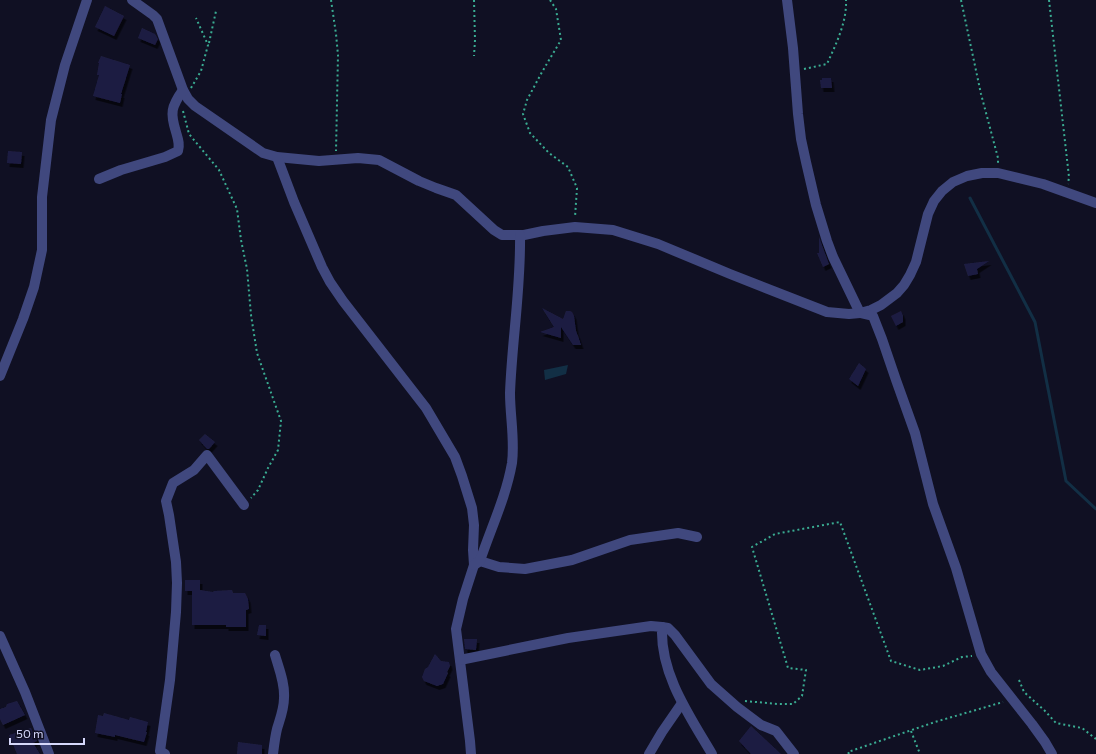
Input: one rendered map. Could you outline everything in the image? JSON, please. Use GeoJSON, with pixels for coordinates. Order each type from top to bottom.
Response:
{"type":"FeatureCollection","features":[{"type":"Feature","properties":{"kind":"street"},"geometry":{"type":"LineString","coordinates":[[0,376],[23,319],[35,281],[42,250],[42,197],[51,120],[65,65],[87,0]]}},
{"type":"Feature","properties":{"kind":"street"},"geometry":{"type":"LineString","coordinates":[[132,0],[157,19],[181,93],[195,106],[263,153],[277,157],[319,162],[358,158],[379,160],[419,181],[456,195],[494,230],[502,235],[520,235],[575,227],[613,230],[658,244],[827,312],[849,314],[860,313],[881,306],[897,293],[904,285],[916,262],[928,214],[934,201],[942,191],[953,182],[967,176],[982,173],[998,173],[1043,184],[1096,204]]}},
{"type":"Feature","properties":{"kind":"street"},"geometry":{"type":"LineString","coordinates":[[787,0],[801,139],[816,205],[833,257],[860,313]]}},
{"type":"Feature","properties":{"kind":"street"},"geometry":{"type":"LineString","coordinates":[[99,179],[178,151],[180,145],[172,120],[172,108],[181,93]]}},
{"type":"Feature","properties":{"kind":"street"},"geometry":{"type":"LineString","coordinates":[[277,157],[330,282],[426,408],[455,457],[472,508],[474,525],[473,550],[477,563]]}},
{"type":"Feature","properties":{"kind":"street"},"geometry":{"type":"LineString","coordinates":[[471,754],[456,629],[463,599],[500,507],[512,463],[513,450],[510,392],[517,301],[520,235]]}},
{"type":"Feature","properties":{"kind":"street"},"geometry":{"type":"LineString","coordinates":[[860,313],[873,316],[882,339],[915,433],[933,504],[956,568],[981,654],[991,672],[1045,742],[1052,754]]}},
{"type":"Feature","properties":{"kind":"street"},"geometry":{"type":"LineString","coordinates":[[162,753],[170,680],[177,583],[176,562],[166,501],[173,483],[194,470],[207,455],[244,505]]}},
{"type":"Feature","properties":{"kind":"street"},"geometry":{"type":"LineString","coordinates":[[477,563],[499,567],[525,569],[572,560],[630,540],[678,533],[698,536]]}},
{"type":"Feature","properties":{"kind":"street"},"geometry":{"type":"LineString","coordinates":[[460,660],[568,638],[651,626],[668,628],[675,635],[711,684],[737,707],[761,725],[776,731],[794,754]]}},
{"type":"Feature","properties":{"kind":"street"},"geometry":{"type":"LineString","coordinates":[[662,627],[661,636],[666,664],[682,703],[712,754]]}},
{"type":"Feature","properties":{"kind":"street"},"geometry":{"type":"LineString","coordinates":[[0,636],[25,692],[49,754]]}},
{"type":"Feature","properties":{"kind":"street"},"geometry":{"type":"LineString","coordinates":[[273,754],[274,741],[281,718],[284,698],[282,678],[275,655]]}},
{"type":"Feature","properties":{"kind":"street"},"geometry":{"type":"LineString","coordinates":[[649,754],[682,703]]}},
{"type":"Feature","properties":{"kind":"path"},"geometry":{"type":"LineString","coordinates":[[331,0],[338,55],[336,160]]}},
{"type":"Feature","properties":{"kind":"path"},"geometry":{"type":"LineString","coordinates":[[474,0],[474,56]]}},
{"type":"Feature","properties":{"kind":"path"},"geometry":{"type":"LineString","coordinates":[[550,0],[556,9],[561,40],[538,78],[523,114],[530,133],[549,153],[568,167],[577,188],[575,227]]}},
{"type":"Feature","properties":{"kind":"path"},"geometry":{"type":"LineString","coordinates":[[795,71],[827,64],[843,24],[846,0]]}},
{"type":"Feature","properties":{"kind":"path"},"geometry":{"type":"LineString","coordinates":[[961,0],[981,94],[998,158],[998,173]]}},
{"type":"Feature","properties":{"kind":"path"},"geometry":{"type":"LineString","coordinates":[[1050,0],[1069,176],[1068,193]]}},
{"type":"Feature","properties":{"kind":"path"},"geometry":{"type":"LineString","coordinates":[[216,11],[202,71],[191,89],[181,93],[190,134],[220,170],[237,209],[247,270],[251,315],[257,353],[280,422],[278,450],[258,490],[244,505]]}},
{"type":"Feature","properties":{"kind":"path"},"geometry":{"type":"LineString","coordinates":[[196,18],[208,45]]}},
{"type":"Feature","properties":{"kind":"path"},"geometry":{"type":"LineString","coordinates":[[730,700],[793,704],[802,696],[806,670],[788,668],[752,547],[775,534],[840,522],[891,660],[920,670],[943,666],[962,657],[981,654]]}},
{"type":"Feature","properties":{"kind":"path"},"geometry":{"type":"LineString","coordinates":[[1019,680],[1024,692],[1046,711],[1056,723],[1082,728],[1096,739]]}},
{"type":"Feature","properties":{"kind":"path"},"geometry":{"type":"LineString","coordinates":[[848,754],[848,752],[935,722],[1012,700]]}},
{"type":"Feature","properties":{"kind":"path"},"geometry":{"type":"LineString","coordinates":[[911,731],[920,754]]}},
{"type":"Feature","properties":{"kind":"water"},"geometry":{"type":"Polygon","coordinates":[[[568,365],[566,374],[545,380],[544,370],[568,365]]]}},
{"type":"Feature","properties":{"kind":"building"},"geometry":{"type":"Polygon","coordinates":[[[105,6],[124,16],[114,36],[95,27],[105,6]]]}},
{"type":"Feature","properties":{"kind":"building"},"geometry":{"type":"Polygon","coordinates":[[[142,28],[155,34],[158,39],[155,45],[138,38],[142,28]]]}},
{"type":"Feature","properties":{"kind":"building"},"geometry":{"type":"Polygon","coordinates":[[[101,56],[130,65],[121,94],[120,103],[93,96],[99,75],[97,75],[98,63],[101,56]]]}},
{"type":"Feature","properties":{"kind":"building"},"geometry":{"type":"Polygon","coordinates":[[[822,78],[831,78],[832,88],[821,88],[820,80],[822,80],[822,78]]]}},
{"type":"Feature","properties":{"kind":"building"},"geometry":{"type":"Polygon","coordinates":[[[8,151],[22,152],[21,164],[7,163],[8,151]]]}},
{"type":"Feature","properties":{"kind":"building"},"geometry":{"type":"Polygon","coordinates":[[[819,237],[829,264],[823,267],[817,253],[819,253],[819,237]]]}},
{"type":"Feature","properties":{"kind":"building"},"geometry":{"type":"Polygon","coordinates":[[[989,261],[977,269],[978,274],[968,276],[964,264],[989,261]]]}},
{"type":"Feature","properties":{"kind":"building"},"geometry":{"type":"Polygon","coordinates":[[[542,308],[563,319],[566,311],[572,312],[581,345],[573,345],[561,327],[561,338],[540,332],[554,327],[542,308]]]}},
{"type":"Feature","properties":{"kind":"building"},"geometry":{"type":"Polygon","coordinates":[[[901,311],[903,322],[896,326],[891,316],[901,311]]]}},
{"type":"Feature","properties":{"kind":"building"},"geometry":{"type":"Polygon","coordinates":[[[859,363],[866,369],[858,386],[849,379],[859,363]]]}},
{"type":"Feature","properties":{"kind":"building"},"geometry":{"type":"Polygon","coordinates":[[[205,434],[215,442],[209,449],[207,449],[199,440],[205,434]]]}},
{"type":"Feature","properties":{"kind":"building"},"geometry":{"type":"Polygon","coordinates":[[[185,580],[200,580],[200,590],[213,592],[232,590],[233,593],[245,593],[248,599],[249,609],[246,610],[246,627],[226,627],[226,625],[192,625],[192,591],[185,591],[185,580]]]}},
{"type":"Feature","properties":{"kind":"building"},"geometry":{"type":"Polygon","coordinates":[[[259,625],[266,625],[266,636],[257,635],[259,625]]]}},
{"type":"Feature","properties":{"kind":"building"},"geometry":{"type":"Polygon","coordinates":[[[464,639],[477,639],[476,650],[465,649],[464,639]]]}},
{"type":"Feature","properties":{"kind":"building"},"geometry":{"type":"Polygon","coordinates":[[[435,654],[441,661],[449,662],[450,666],[443,684],[437,686],[424,681],[422,677],[425,669],[428,667],[435,654]]]}},
{"type":"Feature","properties":{"kind":"building"},"geometry":{"type":"Polygon","coordinates":[[[17,701],[25,715],[3,725],[0,719],[0,709],[6,707],[7,704],[17,701]]]}},
{"type":"Feature","properties":{"kind":"building"},"geometry":{"type":"Polygon","coordinates":[[[104,713],[129,720],[130,717],[148,722],[144,742],[115,735],[115,737],[95,733],[98,715],[103,716],[104,713]]]}},
{"type":"Feature","properties":{"kind":"building"},"geometry":{"type":"Polygon","coordinates":[[[751,726],[781,754],[751,754],[739,741],[751,726]]]}},
{"type":"Feature","properties":{"kind":"building"},"geometry":{"type":"Polygon","coordinates":[[[31,728],[37,741],[33,743],[40,754],[17,754],[9,735],[31,728]]]}},
{"type":"Feature","properties":{"kind":"building"},"geometry":{"type":"Polygon","coordinates":[[[238,742],[262,745],[262,754],[237,754],[238,742]]]}},
{"type":"Feature","properties":{"kind":"waterway"},"geometry":{"type":"LineString","coordinates":[[970,198],[1035,322],[1066,481],[1096,509]]}}]}
